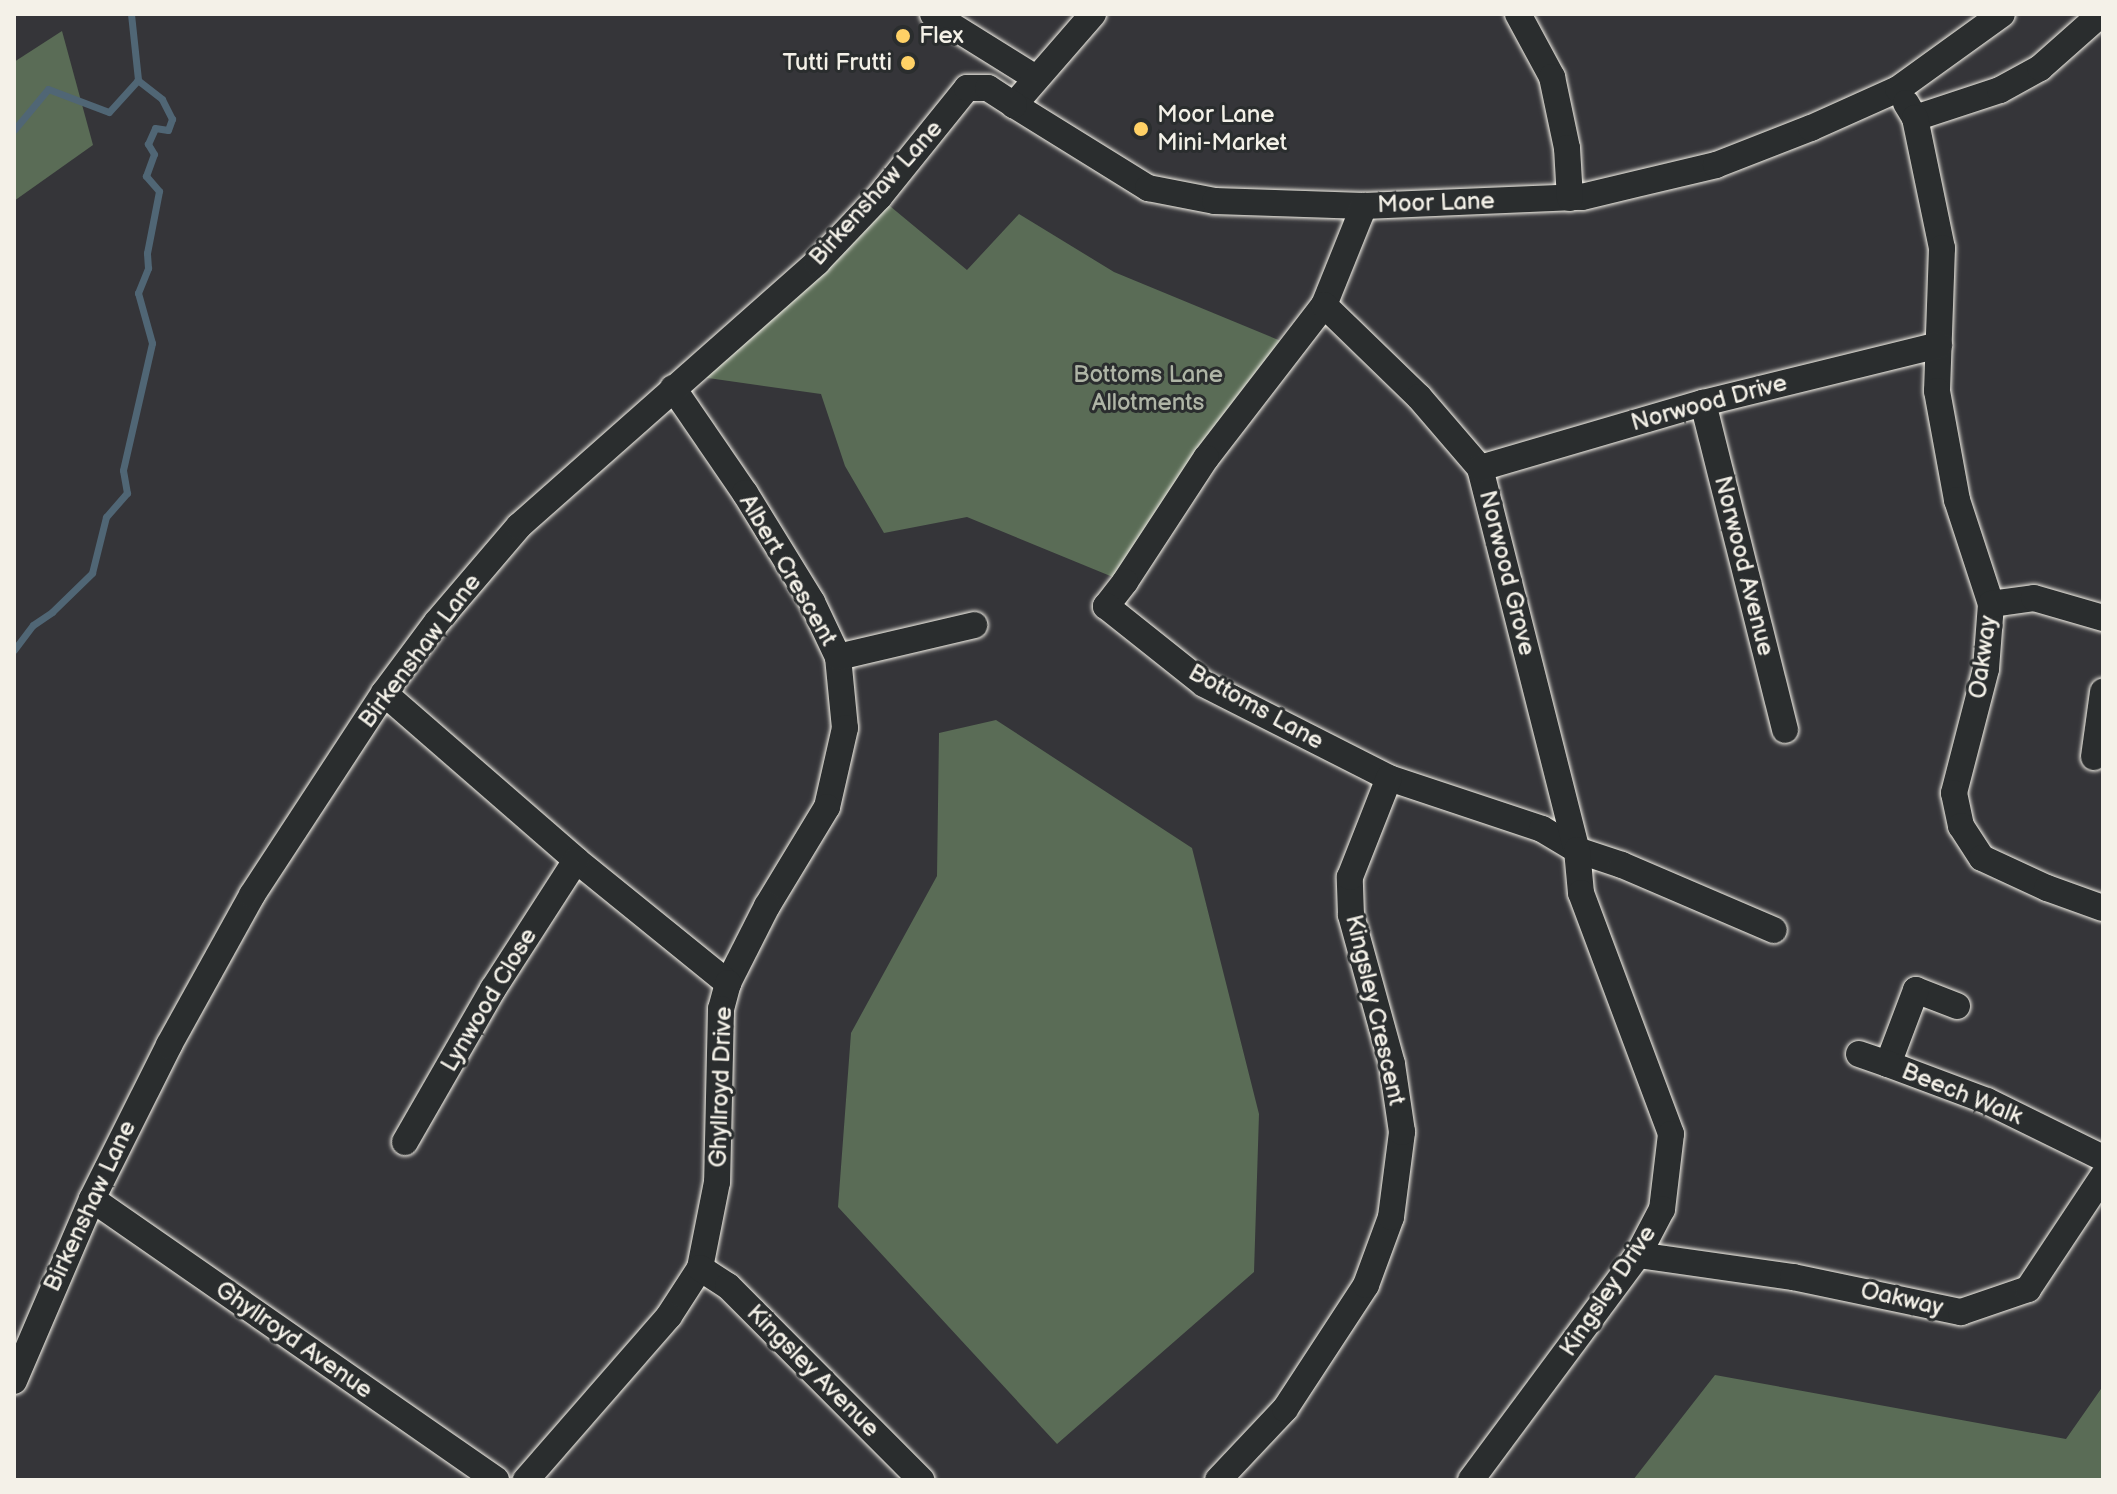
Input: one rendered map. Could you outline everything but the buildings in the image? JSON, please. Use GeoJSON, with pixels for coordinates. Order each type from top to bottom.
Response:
{"type":"FeatureCollection","features":[{"type":"Feature","properties":{"kind":"street"},"geometry":{"type":"LineString","coordinates":[[933,14],[1036,78]]}},
{"type":"Feature","properties":{"kind":"street"},"geometry":{"type":"LineString","coordinates":[[1014,105],[1093,14]]}},
{"type":"Feature","properties":{"kind":"street"},"geometry":{"type":"LineString","coordinates":[[1518,14],[1552,77],[1567,148],[1570,198]]}},
{"type":"Feature","properties":{"kind":"street","name":"Moor Lane"},"geometry":{"type":"LineString","coordinates":[[1014,105],[1148,188],[1215,201],[1364,206],[1570,198],[1661,180],[1716,165],[1811,128],[1898,89],[2002,14]]}},
{"type":"Feature","properties":{"kind":"street"},"geometry":{"type":"LineString","coordinates":[[1915,118],[2000,90],[2040,68],[2101,14]]}},
{"type":"Feature","properties":{"kind":"street","name":"Birkenshaw Lane"},"geometry":{"type":"LineString","coordinates":[[14,1381],[92,1199],[169,1045],[252,895],[384,693],[437,622],[519,526],[817,262],[879,197],[967,88],[988,88],[1014,105]]}},
{"type":"Feature","properties":{"kind":"street"},"geometry":{"type":"LineString","coordinates":[[1898,89],[1915,118],[1942,248],[1937,391],[1957,500],[1991,604],[2034,598],[2103,618]]}},
{"type":"Feature","properties":{"kind":"street","name":"Bottoms Lane"},"geometry":{"type":"LineString","coordinates":[[1364,206],[1324,305],[1206,458],[1106,606],[1204,684],[1389,778],[1542,829],[1577,850],[1622,865],[1774,930]]}},
{"type":"Feature","properties":{"kind":"street","name":"Norwood Grove"},"geometry":{"type":"LineString","coordinates":[[1324,305],[1419,397],[1480,468],[1577,850]]}},
{"type":"Feature","properties":{"kind":"street","name":"Norwood Drive"},"geometry":{"type":"LineString","coordinates":[[1480,468],[1703,403],[1939,345]]}},
{"type":"Feature","properties":{"kind":"street","name":"Albert Crescent"},"geometry":{"type":"LineString","coordinates":[[673,388],[745,493],[812,602],[838,657],[845,728],[827,807],[767,906],[728,983]]}},
{"type":"Feature","properties":{"kind":"street","name":"Norwood Avenue"},"geometry":{"type":"LineString","coordinates":[[1703,403],[1785,730]]}},
{"type":"Feature","properties":{"kind":"street","name":"Oakway"},"geometry":{"type":"LineString","coordinates":[[1991,604],[1986,669],[1954,793],[1961,826],[1982,858],[2047,888],[2103,908]]}},
{"type":"Feature","properties":{"kind":"street"},"geometry":{"type":"LineString","coordinates":[[838,657],[974,625]]}},
{"type":"Feature","properties":{"kind":"street"},"geometry":{"type":"LineString","coordinates":[[2094,757],[2103,692]]}},
{"type":"Feature","properties":{"kind":"street","name":"Ghyllroyd Drive"},"geometry":{"type":"LineString","coordinates":[[384,693],[576,860],[728,983],[721,1009],[717,1182],[700,1268],[669,1316],[526,1480]]}},
{"type":"Feature","properties":{"kind":"street","name":"Kingsley Crescent"},"geometry":{"type":"LineString","coordinates":[[1218,1480],[1293,1396],[1366,1285],[1391,1217],[1402,1132],[1392,1064],[1351,915],[1350,889],[1350,877],[1389,778]]}},
{"type":"Feature","properties":{"kind":"street","name":"Kingsley Drive"},"geometry":{"type":"LineString","coordinates":[[1471,1480],[1638,1255],[1662,1209],[1671,1134],[1581,893],[1577,850]]}},
{"type":"Feature","properties":{"kind":"street","name":"Lynwood Close"},"geometry":{"type":"LineString","coordinates":[[405,1142],[493,989],[576,860]]}},
{"type":"Feature","properties":{"kind":"street","name":"Beech Walk"},"geometry":{"type":"LineString","coordinates":[[1957,1006],[1916,990],[1888,1064],[1987,1101],[2103,1158]]}},
{"type":"Feature","properties":{"kind":"street"},"geometry":{"type":"LineString","coordinates":[[1859,1054],[1888,1064]]}},
{"type":"Feature","properties":{"kind":"street","name":"Oakway"},"geometry":{"type":"LineString","coordinates":[[1638,1255],[1793,1277],[1961,1312],[2028,1289],[2103,1176]]}},
{"type":"Feature","properties":{"kind":"street","name":"Ghyllroyd Avenue"},"geometry":{"type":"LineString","coordinates":[[92,1199],[496,1480]]}},
{"type":"Feature","properties":{"kind":"street","name":"Kingsley Avenue"},"geometry":{"type":"LineString","coordinates":[[700,1268],[728,1286],[921,1480]]}},
{"type":"Feature","properties":{"kind":"green space"},"geometry":{"type":"Polygon","coordinates":[[[62,31],[93,145],[14,201],[14,62],[62,31]]]}},
{"type":"Feature","properties":{"kind":"green space","name":"Bottoms Lane Allotments"},"geometry":{"type":"Polygon","coordinates":[[[879,197],[967,270],[1019,214],[1114,272],[1293,346],[1125,582],[967,517],[884,533],[845,466],[821,394],[687,375],[879,197]]]}},
{"type":"Feature","properties":{"kind":"green space"},"geometry":{"type":"Polygon","coordinates":[[[996,720],[1192,848],[1259,1114],[1254,1272],[1057,1444],[838,1207],[851,1033],[937,876],[939,733],[996,720]]]}},
{"type":"Feature","properties":{"kind":"green space"},"geometry":{"type":"Polygon","coordinates":[[[1715,1375],[2066,1439],[2103,1386],[2103,1480],[1633,1480],[1715,1375]]]}},
{"type":"Feature","properties":{"kind":"waterway"},"geometry":{"type":"LineString","coordinates":[[131,14],[138,80]]}},
{"type":"Feature","properties":{"kind":"waterway"},"geometry":{"type":"LineString","coordinates":[[14,130],[48,89],[109,112],[138,80]]}},
{"type":"Feature","properties":{"kind":"waterway"},"geometry":{"type":"LineString","coordinates":[[14,650],[33,625],[52,612],[92,573],[106,517],[127,493],[123,470],[152,343],[138,293],[148,268],[147,253],[159,191],[146,176],[154,154],[148,144],[155,128],[168,130],[172,119],[162,99],[138,80]]}},
{"type":"Feature","properties":{"kind":"place","name":"Flex"},"geometry":{"type":"Point","coordinates":[903,36]}},
{"type":"Feature","properties":{"kind":"place","name":"Tutti Frutti"},"geometry":{"type":"Point","coordinates":[908,63]}},
{"type":"Feature","properties":{"kind":"place","name":"Moor Lane Mini-Market"},"geometry":{"type":"Point","coordinates":[1141,129]}}]}
